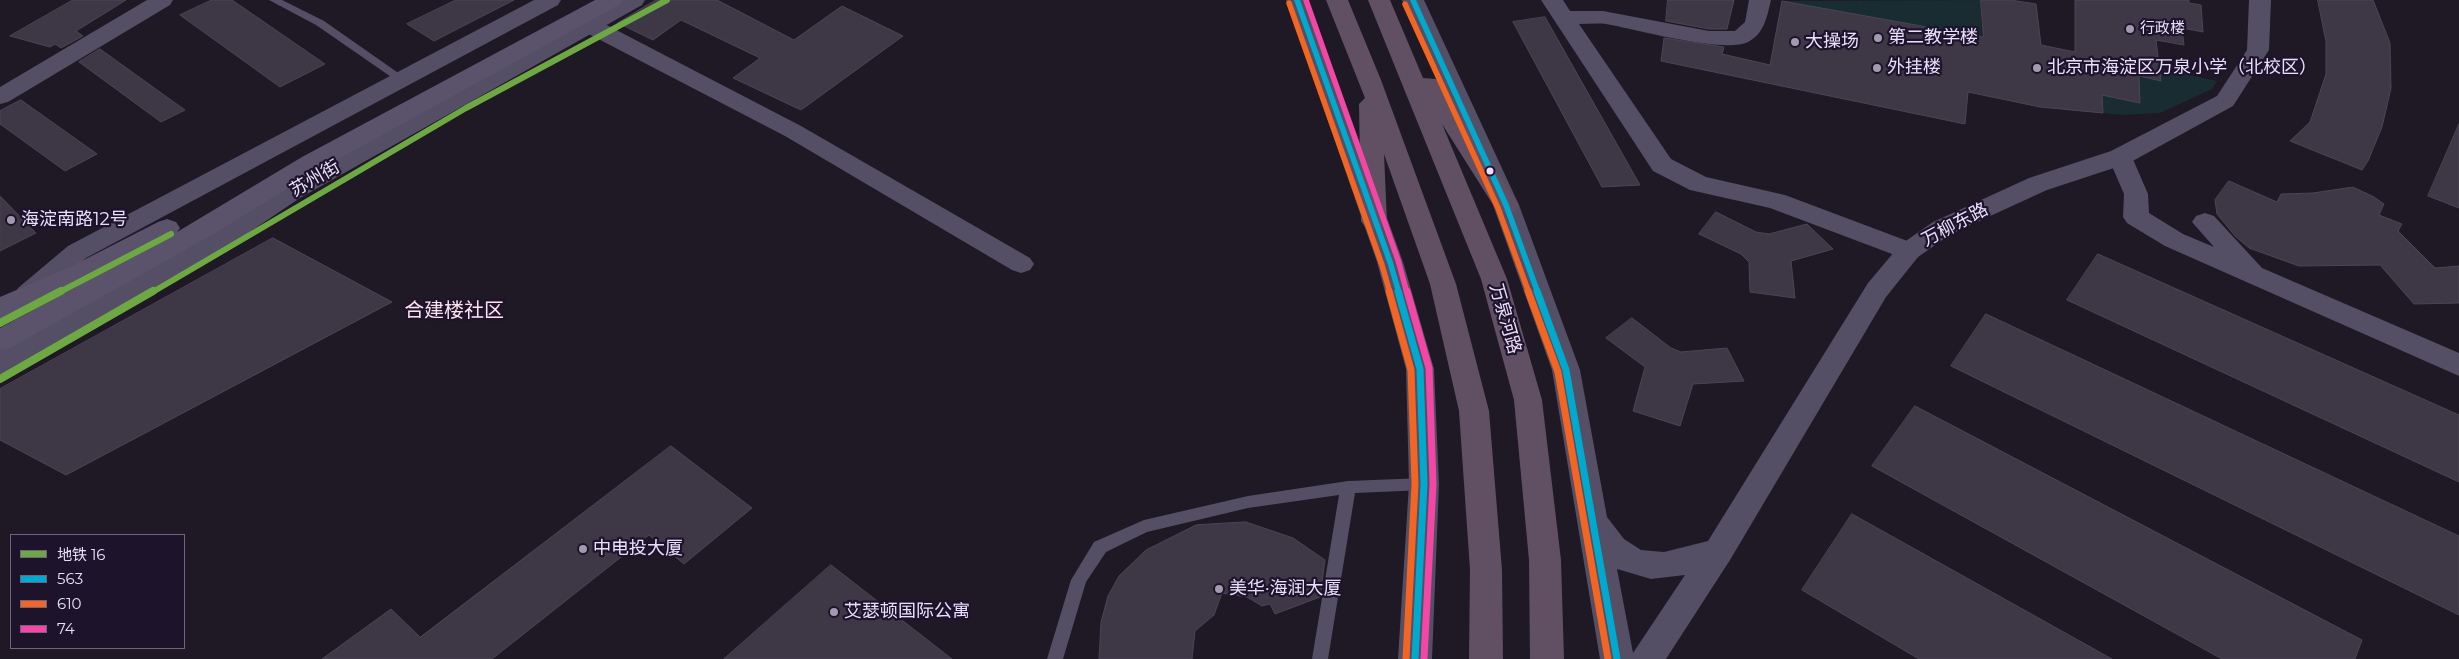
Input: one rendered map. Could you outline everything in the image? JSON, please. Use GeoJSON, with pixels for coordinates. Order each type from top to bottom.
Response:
{"type":"FeatureCollection","features":[{"type":"Feature","properties":{"kind":"highway"},"geometry":{"type":"LineString","coordinates":[[1337,0],[1370,80],[1443,284],[1474,411],[1486,570],[1486,659]]}},
{"type":"Feature","properties":{"kind":"highway","name":"万泉河路"},"geometry":{"type":"LineString","coordinates":[[1379,0],[1494,279],[1528,400],[1545,560],[1547,659]]}},
{"type":"Feature","properties":{"kind":"highway"},"geometry":{"type":"LineString","coordinates":[[1392,29],[1506,205]]}},
{"type":"Feature","properties":{"kind":"highway"},"geometry":{"type":"LineString","coordinates":[[1370,80],[1374,221]]}},
{"type":"Feature","properties":{"kind":"main road","name":"苏州街"},"geometry":{"type":"LineString","coordinates":[[0,309],[27,295],[88,270],[582,0]]}},
{"type":"Feature","properties":{"kind":"main road","name":"苏州街"},"geometry":{"type":"LineString","coordinates":[[0,341],[196,233],[311,163],[611,0]]}},
{"type":"Feature","properties":{"kind":"street"},"geometry":{"type":"LineString","coordinates":[[0,97],[162,0]]}},
{"type":"Feature","properties":{"kind":"street","name":"苏州街"},"geometry":{"type":"LineString","coordinates":[[27,295],[77,252],[550,0]]}},
{"type":"Feature","properties":{"kind":"street","name":"苏州街"},"geometry":{"type":"LineString","coordinates":[[0,364],[211,246],[291,192],[634,0]]}},
{"type":"Feature","properties":{"kind":"street"},"geometry":{"type":"LineString","coordinates":[[1297,0],[1390,262],[1420,369],[1424,484],[1415,659]]}},
{"type":"Feature","properties":{"kind":"street"},"geometry":{"type":"LineString","coordinates":[[1412,0],[1506,205],[1566,370],[1617,659]]}},
{"type":"Feature","properties":{"kind":"street"},"geometry":{"type":"LineString","coordinates":[[1557,9],[1709,38],[1741,37],[1754,24],[1760,0]]}},
{"type":"Feature","properties":{"kind":"street","name":"万柳东路"},"geometry":{"type":"LineString","coordinates":[[1647,659],[1719,551],[1877,290],[1909,251],[1942,228],[2038,184],[2120,157],[2225,101],[2258,50],[2260,0]]}},
{"type":"Feature","properties":{"kind":"street"},"geometry":{"type":"LineString","coordinates":[[1557,9],[1662,165],[1699,184],[1776,201],[1909,251]]}},
{"type":"Feature","properties":{"kind":"street"},"geometry":{"type":"LineString","coordinates":[[589,25],[793,131],[1021,264]]}},
{"type":"Feature","properties":{"kind":"street"},"geometry":{"type":"LineString","coordinates":[[2120,157],[2136,194],[2136,217],[2174,240],[2459,365]]}},
{"type":"Feature","properties":{"kind":"street"},"geometry":{"type":"LineString","coordinates":[[2205,222],[2259,278]]}},
{"type":"Feature","properties":{"kind":"street"},"geometry":{"type":"LineString","coordinates":[[1594,522],[1614,549],[1632,560],[1651,565],[1678,564],[1719,551]]}},
{"type":"Feature","properties":{"kind":"lane"},"geometry":{"type":"LineString","coordinates":[[274,0],[320,23],[401,80]]}},
{"type":"Feature","properties":{"kind":"lane"},"geometry":{"type":"LineString","coordinates":[[1055,659],[1079,580],[1100,547],[1144,526],[1248,502],[1348,487],[1424,484]]}},
{"type":"Feature","properties":{"kind":"lane"},"geometry":{"type":"LineString","coordinates":[[1320,659],[1348,487]]}},
{"type":"Feature","properties":{"kind":"shaded area","name":"大操场"},"geometry":{"type":"Polygon","coordinates":[[[1981,0],[1982,83],[1974,75],[1973,35],[1782,1],[1981,0]]]}},
{"type":"Feature","properties":{"kind":"shaded area"},"geometry":{"type":"Polygon","coordinates":[[[2159,68],[2217,81],[2212,89],[2160,113],[2123,115],[2103,113],[2102,95],[2140,103],[2139,77],[2160,81],[2159,68]]]}},
{"type":"Feature","properties":{"kind":"building"},"geometry":{"type":"Polygon","coordinates":[[[73,0],[126,0],[76,31],[83,36],[61,48],[55,44],[50,47],[10,36],[73,0]]]}},
{"type":"Feature","properties":{"kind":"building"},"geometry":{"type":"Polygon","coordinates":[[[212,0],[232,0],[325,64],[280,87],[180,15],[212,0]]]}},
{"type":"Feature","properties":{"kind":"building"},"geometry":{"type":"Polygon","coordinates":[[[456,0],[514,0],[434,41],[407,24],[456,0]]]}},
{"type":"Feature","properties":{"kind":"building"},"geometry":{"type":"Polygon","coordinates":[[[656,0],[717,0],[794,40],[842,6],[903,36],[801,110],[733,78],[760,58],[681,20],[653,40],[618,23],[656,0]]]}},
{"type":"Feature","properties":{"kind":"building"},"geometry":{"type":"Polygon","coordinates":[[[1668,0],[1734,0],[1727,29],[1709,29],[1666,21],[1668,0]]]}},
{"type":"Feature","properties":{"kind":"building","name":"北京市海淀区万泉小学（北校区）"},"geometry":{"type":"Polygon","coordinates":[[[1981,0],[2010,0],[2036,4],[2041,45],[2075,52],[2075,0],[2189,0],[2189,3],[2201,5],[2203,32],[2182,28],[2184,45],[2156,40],[2161,81],[2139,76],[2140,103],[2102,95],[2103,113],[2040,107],[1968,92],[1965,124],[1661,61],[1664,38],[1724,47],[1722,54],[1770,65],[1782,1],[1983,37],[1981,0]]]}},
{"type":"Feature","properties":{"kind":"building"},"geometry":{"type":"Polygon","coordinates":[[[2318,0],[2373,0],[2390,43],[2391,88],[2382,127],[2368,161],[2362,170],[2290,141],[2310,122],[2326,74],[2326,42],[2318,0]]]}},
{"type":"Feature","properties":{"kind":"building"},"geometry":{"type":"Polygon","coordinates":[[[1545,17],[1640,185],[1602,187],[1513,22],[1545,17]]]}},
{"type":"Feature","properties":{"kind":"building"},"geometry":{"type":"Polygon","coordinates":[[[100,49],[185,110],[161,122],[79,62],[100,49]]]}},
{"type":"Feature","properties":{"kind":"building"},"geometry":{"type":"Polygon","coordinates":[[[21,100],[97,154],[65,171],[0,124],[0,111],[21,100]]]}},
{"type":"Feature","properties":{"kind":"building"},"geometry":{"type":"Polygon","coordinates":[[[2459,124],[2459,208],[2428,196],[2459,124]]]}},
{"type":"Feature","properties":{"kind":"building"},"geometry":{"type":"Polygon","coordinates":[[[2229,181],[2277,202],[2281,194],[2313,193],[2353,187],[2374,197],[2384,204],[2379,215],[2402,224],[2398,231],[2435,268],[2459,266],[2459,303],[2414,304],[2380,265],[2299,266],[2249,248],[2235,236],[2217,214],[2215,200],[2229,181]]]}},
{"type":"Feature","properties":{"kind":"building","name":"海淀南路12号"},"geometry":{"type":"Polygon","coordinates":[[[0,196],[36,233],[0,251],[0,196]]]}},
{"type":"Feature","properties":{"kind":"building"},"geometry":{"type":"Polygon","coordinates":[[[1716,212],[1756,232],[1769,234],[1807,224],[1833,249],[1791,261],[1795,298],[1750,292],[1749,262],[1741,254],[1699,234],[1716,212]]]}},
{"type":"Feature","properties":{"kind":"building"},"geometry":{"type":"Polygon","coordinates":[[[273,238],[392,302],[66,475],[0,440],[0,389],[273,238]]]}},
{"type":"Feature","properties":{"kind":"building"},"geometry":{"type":"Polygon","coordinates":[[[2098,254],[2459,415],[2459,482],[2067,300],[2098,254]]]}},
{"type":"Feature","properties":{"kind":"building"},"geometry":{"type":"Polygon","coordinates":[[[1986,314],[2459,536],[2459,615],[1951,366],[1986,314]]]}},
{"type":"Feature","properties":{"kind":"building"},"geometry":{"type":"Polygon","coordinates":[[[1632,318],[1671,348],[1681,352],[1727,348],[1744,381],[1693,384],[1680,426],[1633,411],[1645,367],[1606,338],[1632,318]]]}},
{"type":"Feature","properties":{"kind":"building"},"geometry":{"type":"Polygon","coordinates":[[[1915,406],[2362,640],[2355,659],[2222,659],[1872,466],[1915,406]]]}},
{"type":"Feature","properties":{"kind":"building","name":"中电投大厦"},"geometry":{"type":"Polygon","coordinates":[[[671,446],[752,508],[684,564],[649,535],[492,659],[322,659],[391,609],[420,637],[671,446]]]}},
{"type":"Feature","properties":{"kind":"building"},"geometry":{"type":"Polygon","coordinates":[[[1852,514],[2112,659],[1919,659],[1802,590],[1852,514]]]}},
{"type":"Feature","properties":{"kind":"building","name":"美华·海润大厦"},"geometry":{"type":"Polygon","coordinates":[[[1246,522],[1293,538],[1325,560],[1320,597],[1275,614],[1270,604],[1262,606],[1247,597],[1222,593],[1214,615],[1195,631],[1192,659],[1099,659],[1101,622],[1108,596],[1119,576],[1146,550],[1196,525],[1246,522]]]}},
{"type":"Feature","properties":{"kind":"building","name":"艾瑟顿国际公寓"},"geometry":{"type":"Polygon","coordinates":[[[831,565],[952,659],[724,659],[831,565]]]}},
{"type":"Feature","properties":{"kind":"metro line","name":"16"},"geometry":{"type":"LineString","coordinates":[[0,379],[285,216],[466,108],[667,0]]}},
{"type":"Feature","properties":{"kind":"metro line","name":"16"},"geometry":{"type":"LineString","coordinates":[[0,323],[171,234]]}},
{"type":"Feature","properties":{"kind":"transit line","name":"563"},"geometry":{"type":"LineString","coordinates":[[1297,0],[1390,262],[1420,369],[1424,484],[1415,659]]}},
{"type":"Feature","properties":{"kind":"transit line","name":"74"},"geometry":{"type":"LineString","coordinates":[[1306,0],[1398,260],[1429,368],[1433,484],[1424,659]]}},
{"type":"Feature","properties":{"kind":"transit line","name":"563"},"geometry":{"type":"LineString","coordinates":[[1413,0],[1506,205],[1566,370],[1617,659]]}},
{"type":"Feature","properties":{"kind":"transit line","name":"610"},"geometry":{"type":"LineString","coordinates":[[1289,3],[1382,265],[1411,370],[1415,484],[1406,659]]}},
{"type":"Feature","properties":{"kind":"transit line","name":"610"},"geometry":{"type":"LineString","coordinates":[[1405,4],[1498,208],[1558,372],[1608,659]]}},
{"type":"Feature","properties":{"kind":"place","name":"行政楼"},"geometry":{"type":"Point","coordinates":[2130,29]}},
{"type":"Feature","properties":{"kind":"place","name":"第二教学楼"},"geometry":{"type":"Point","coordinates":[1878,38]}},
{"type":"Feature","properties":{"kind":"place","name":"大操场"},"geometry":{"type":"Point","coordinates":[1795,42]}},
{"type":"Feature","properties":{"kind":"place","name":"外挂楼"},"geometry":{"type":"Point","coordinates":[1877,68]}},
{"type":"Feature","properties":{"kind":"place","name":"北京市海淀区万泉小学（北校区）"},"geometry":{"type":"Point","coordinates":[2037,68]}},
{"type":"Feature","properties":{"kind":"place","name":"海淀南路12号"},"geometry":{"type":"Point","coordinates":[11,220]}},
{"type":"Feature","properties":{"kind":"place","name":"中电投大厦"},"geometry":{"type":"Point","coordinates":[583,549]}},
{"type":"Feature","properties":{"kind":"place","name":"美华·海润大厦"},"geometry":{"type":"Point","coordinates":[1219,589]}},
{"type":"Feature","properties":{"kind":"place","name":"艾瑟顿国际公寓"},"geometry":{"type":"Point","coordinates":[834,612]}},
{"type":"Feature","properties":{"kind":"district","name":"合建楼社区"},"geometry":{"type":"Point","coordinates":[454,311]}}]}
